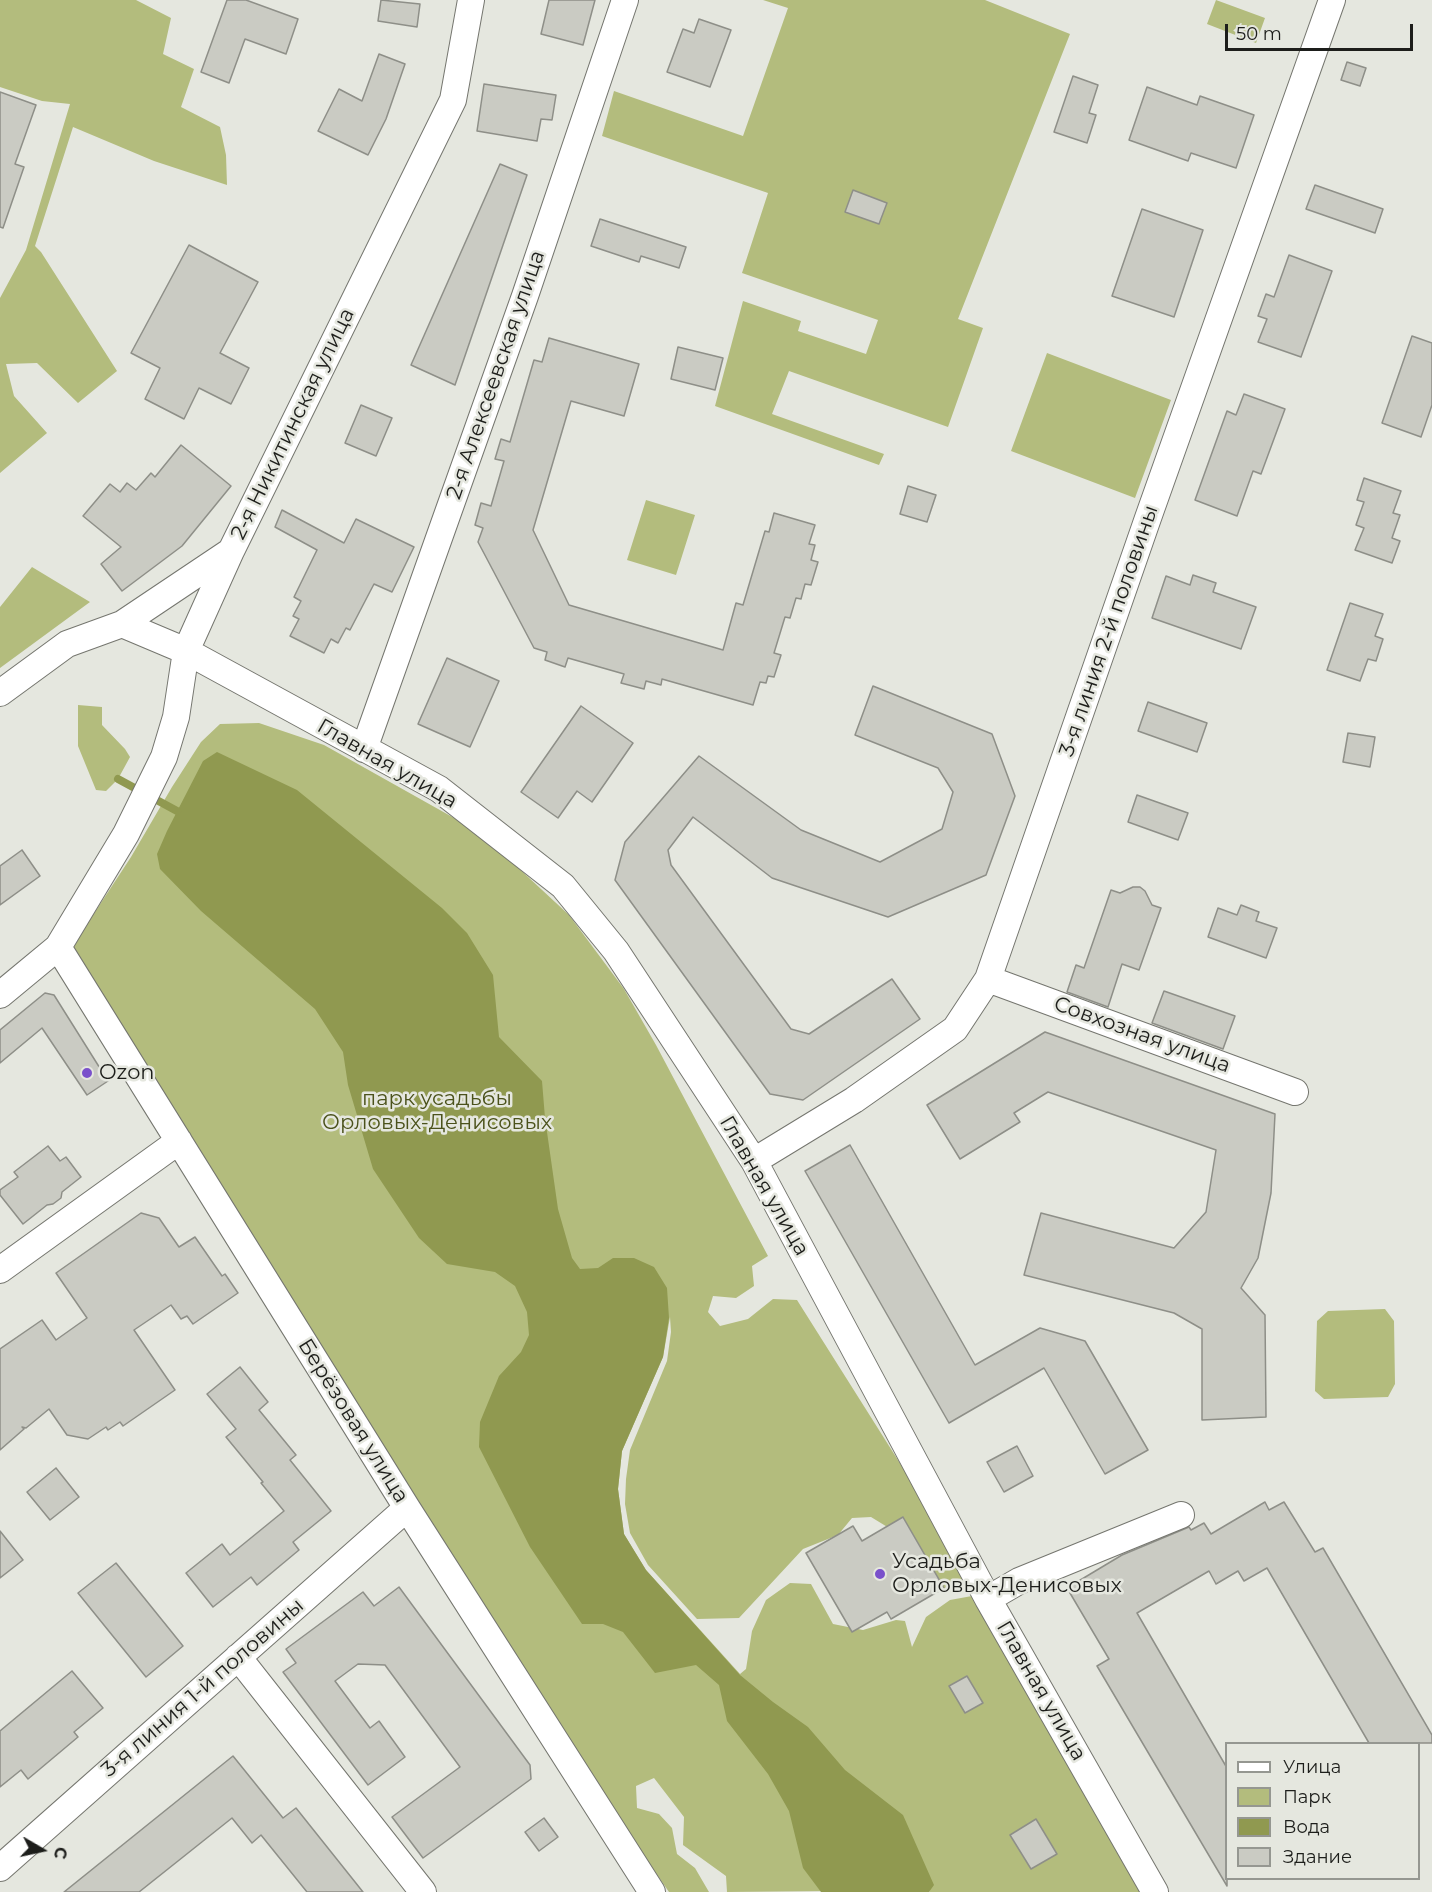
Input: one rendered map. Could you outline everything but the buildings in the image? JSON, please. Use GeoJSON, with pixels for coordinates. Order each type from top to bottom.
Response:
{"type":"FeatureCollection","features":[{"type":"Feature","properties":{"kind":"street","name":"2-я Никитинская улица"},"geometry":{"type":"LineString","coordinates":[[0,995],[58,947],[126,834],[164,757],[176,717],[186,651],[231,551],[453,100],[471,0]]}},
{"type":"Feature","properties":{"kind":"street","name":"2-я Алексеевская улица"},"geometry":{"type":"LineString","coordinates":[[364,749],[521,307],[625,0]]}},
{"type":"Feature","properties":{"kind":"street","name":"3-я линия 2-й половины"},"geometry":{"type":"LineString","coordinates":[[754,1161],[854,1100],[955,1029],[988,979],[1148,518],[1332,0]]}},
{"type":"Feature","properties":{"kind":"street"},"geometry":{"type":"LineString","coordinates":[[0,693],[67,644],[122,624],[231,551]]}},
{"type":"Feature","properties":{"kind":"street"},"geometry":{"type":"LineString","coordinates":[[122,624],[186,651]]}},
{"type":"Feature","properties":{"kind":"street","name":"Главная улица"},"geometry":{"type":"LineString","coordinates":[[186,651],[439,789],[563,886],[616,951],[754,1161],[988,1599],[1155,1892]]}},
{"type":"Feature","properties":{"kind":"street","name":"Берёзовая улица"},"geometry":{"type":"LineString","coordinates":[[58,947],[407,1508],[652,1892]]}},
{"type":"Feature","properties":{"kind":"street","name":"Совхозная улица"},"geometry":{"type":"LineString","coordinates":[[988,979],[1295,1092]]}},
{"type":"Feature","properties":{"kind":"street"},"geometry":{"type":"LineString","coordinates":[[0,1270],[179,1141]]}},
{"type":"Feature","properties":{"kind":"street","name":"3-я линия 1-й половины"},"geometry":{"type":"LineString","coordinates":[[0,1868],[407,1508]]}},
{"type":"Feature","properties":{"kind":"street"},"geometry":{"type":"LineString","coordinates":[[988,1599],[1019,1581],[1181,1515]]}},
{"type":"Feature","properties":{"kind":"street"},"geometry":{"type":"LineString","coordinates":[[238,1657],[420,1888]]}},
{"type":"Feature","properties":{"kind":"green space"},"geometry":{"type":"Polygon","coordinates":[[[0,0],[136,0],[171,18],[163,54],[194,69],[181,107],[220,127],[226,155],[227,185],[154,161],[73,127],[35,246],[117,371],[78,403],[37,363],[6,364],[14,396],[47,433],[0,473],[0,298],[26,250],[70,104],[42,101],[0,87],[0,0]]]}},
{"type":"Feature","properties":{"kind":"green space"},"geometry":{"type":"Polygon","coordinates":[[[763,0],[985,0],[1070,34],[958,319],[983,328],[948,427],[789,371],[772,414],[884,454],[879,465],[715,406],[743,301],[801,321],[798,331],[866,354],[878,320],[742,273],[768,193],[602,136],[614,91],[743,136],[788,8],[763,0]]]}},
{"type":"Feature","properties":{"kind":"green space"},"geometry":{"type":"Polygon","coordinates":[[[1216,0],[1265,18],[1256,43],[1207,24],[1216,0]]]}},
{"type":"Feature","properties":{"kind":"green space"},"geometry":{"type":"Polygon","coordinates":[[[1047,353],[1171,400],[1135,498],[1011,451],[1047,353]]]}},
{"type":"Feature","properties":{"kind":"green space"},"geometry":{"type":"Polygon","coordinates":[[[646,500],[695,515],[676,575],[627,560],[646,500]]]}},
{"type":"Feature","properties":{"kind":"green space"},"geometry":{"type":"Polygon","coordinates":[[[32,567],[90,602],[0,668],[0,607],[32,567]]]}},
{"type":"Feature","properties":{"kind":"green space"},"geometry":{"type":"Polygon","coordinates":[[[78,705],[102,707],[102,725],[130,757],[118,779],[106,791],[96,790],[78,746],[78,705]]]}},
{"type":"Feature","properties":{"kind":"green space","name":"парк усадьбы Орловых-Денисовых"},"geometry":{"type":"Polygon","coordinates":[[[259,723],[324,745],[463,823],[513,863],[569,915],[624,989],[768,1256],[752,1266],[754,1286],[736,1298],[713,1296],[708,1312],[720,1326],[748,1319],[773,1299],[797,1300],[966,1568],[964,1584],[950,1592],[938,1589],[907,1539],[871,1517],[852,1518],[838,1535],[803,1549],[739,1618],[697,1619],[648,1565],[630,1533],[625,1504],[630,1450],[667,1361],[671,1332],[670,1317],[663,1357],[622,1451],[618,1489],[624,1534],[646,1570],[740,1674],[746,1669],[752,1631],[766,1600],[790,1583],[811,1584],[833,1624],[863,1630],[896,1620],[905,1621],[912,1647],[926,1617],[950,1600],[972,1596],[1163,1892],[929,1892],[930,1890],[727,1892],[726,1876],[683,1845],[684,1817],[654,1778],[636,1786],[637,1808],[659,1814],[672,1828],[677,1854],[695,1868],[709,1892],[669,1892],[595,1785],[72,947],[131,857],[201,742],[220,724],[259,723]]]}},
{"type":"Feature","properties":{"kind":"green space"},"geometry":{"type":"Polygon","coordinates":[[[1385,1309],[1394,1321],[1395,1384],[1388,1397],[1324,1399],[1315,1391],[1317,1321],[1328,1311],[1385,1309]]]}},
{"type":"Feature","properties":{"kind":"water"},"geometry":{"type":"Polygon","coordinates":[[[217,752],[297,790],[442,908],[467,933],[493,975],[499,1037],[542,1081],[558,1209],[572,1258],[580,1269],[598,1268],[613,1258],[634,1258],[654,1267],[667,1288],[669,1318],[663,1357],[622,1451],[618,1489],[624,1534],[646,1570],[740,1675],[808,1727],[845,1770],[903,1815],[934,1885],[929,1892],[821,1892],[803,1868],[789,1811],[768,1774],[727,1721],[719,1685],[696,1665],[655,1673],[623,1632],[603,1624],[582,1624],[530,1547],[479,1447],[480,1422],[499,1376],[521,1352],[529,1335],[527,1312],[515,1286],[495,1272],[447,1264],[419,1238],[373,1169],[348,1085],[343,1052],[315,1009],[201,911],[160,869],[157,854],[167,831],[203,761],[217,752]]]}},
{"type":"Feature","properties":{"kind":"waterway"},"geometry":{"type":"LineString","coordinates":[[118,779],[177,811]]}},
{"type":"Feature","properties":{"kind":"place","name":"Ozon"},"geometry":{"type":"Point","coordinates":[87,1073]}},
{"type":"Feature","properties":{"kind":"place","name":"Усадьба Орловых-Денисовых"},"geometry":{"type":"Point","coordinates":[880,1574]}}]}
